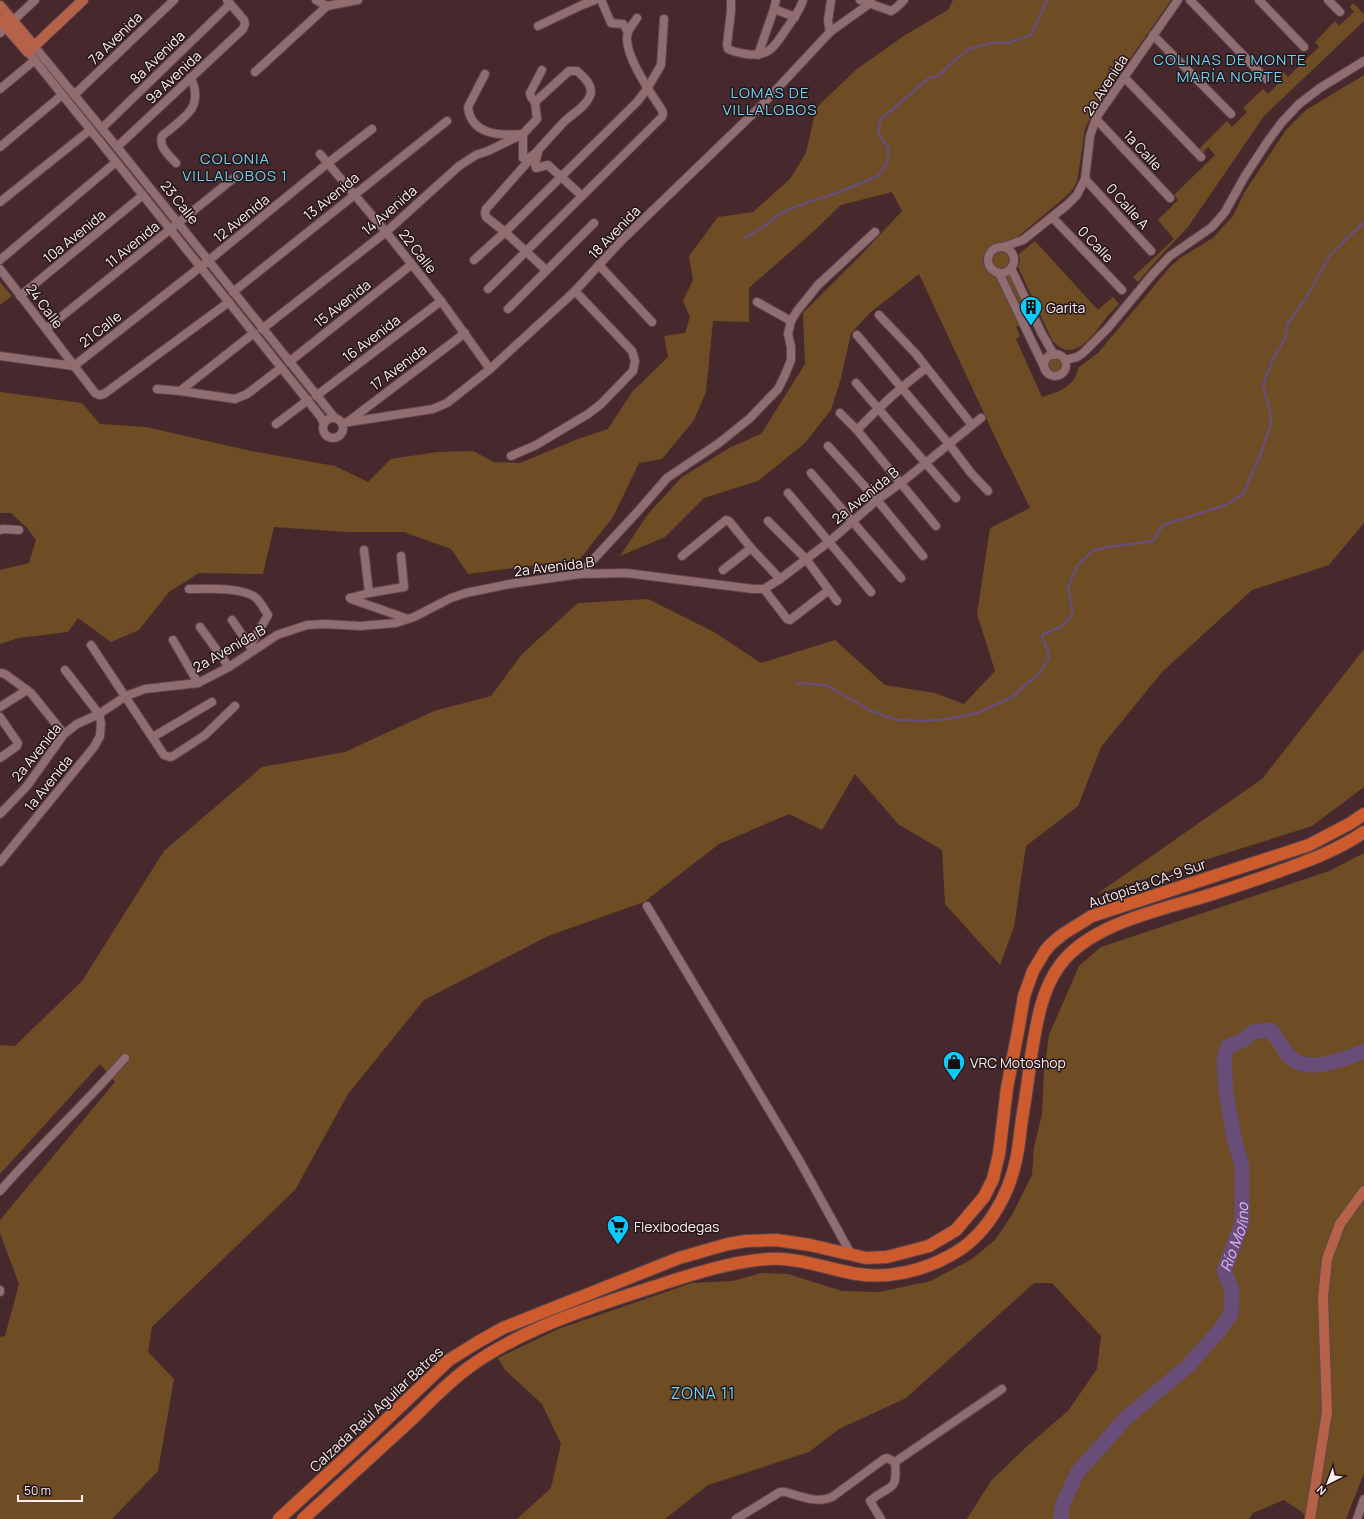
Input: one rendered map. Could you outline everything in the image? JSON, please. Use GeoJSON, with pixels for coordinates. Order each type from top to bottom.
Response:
{"type":"FeatureCollection","features":[{"type":"Feature","properties":{"kind":"highway","name":"Autopista CA-9 Sur"},"geometry":{"type":"LineString","coordinates":[[679,1258],[746,1240],[776,1240],[810,1245],[866,1258],[888,1257],[929,1246],[956,1230],[984,1197],[993,1179],[999,1154],[1007,1088],[1024,996],[1033,971],[1051,944],[1063,934],[1092,916],[1309,845],[1351,823],[1364,814]]}},
{"type":"Feature","properties":{"kind":"highway","name":"Autopista CA-9 Sur"},"geometry":{"type":"LineString","coordinates":[[681,1278],[726,1265],[771,1259],[800,1261],[859,1274],[880,1276],[909,1272],[953,1254],[976,1237],[992,1218],[1003,1198],[1015,1164],[1035,1033],[1042,1004],[1050,979],[1076,946],[1104,930],[1130,920],[1214,894],[1318,857],[1364,832]]}},
{"type":"Feature","properties":{"kind":"highway"},"geometry":{"type":"LineString","coordinates":[[303,1519],[467,1368],[501,1347],[537,1329],[621,1297],[681,1278],[679,1258]]}},
{"type":"Feature","properties":{"kind":"highway","name":"Calzada Raúl Aguilar Batres"},"geometry":{"type":"LineString","coordinates":[[279,1519],[449,1360],[503,1328],[679,1258]]}},
{"type":"Feature","properties":{"kind":"main road"},"geometry":{"type":"LineString","coordinates":[[31,49],[83,0]]}},
{"type":"Feature","properties":{"kind":"main road","name":"23 Calle"},"geometry":{"type":"LineString","coordinates":[[0,6],[5,25],[31,49]]}},
{"type":"Feature","properties":{"kind":"main road"},"geometry":{"type":"LineString","coordinates":[[1310,1519],[1327,1412],[1323,1297],[1327,1259],[1340,1224],[1364,1191]]}},
{"type":"Feature","properties":{"kind":"street"},"geometry":{"type":"LineString","coordinates":[[5,25],[35,0]]}},
{"type":"Feature","properties":{"kind":"street","name":"7a Avenida"},"geometry":{"type":"LineString","coordinates":[[74,95],[174,0]]}},
{"type":"Feature","properties":{"kind":"street"},"geometry":{"type":"LineString","coordinates":[[316,0],[327,6]]}},
{"type":"Feature","properties":{"kind":"street"},"geometry":{"type":"LineString","coordinates":[[255,72],[327,6],[358,0]]}},
{"type":"Feature","properties":{"kind":"street"},"geometry":{"type":"LineString","coordinates":[[538,26],[595,0]]}},
{"type":"Feature","properties":{"kind":"street"},"geometry":{"type":"LineString","coordinates":[[488,289],[662,117],[662,110],[647,89],[628,49],[628,32],[623,24],[612,23],[601,0]]}},
{"type":"Feature","properties":{"kind":"street"},"geometry":{"type":"LineString","coordinates":[[731,0],[728,48],[741,53],[758,55],[771,50],[779,41],[801,8],[803,0]]}},
{"type":"Feature","properties":{"kind":"street"},"geometry":{"type":"LineString","coordinates":[[758,55],[776,0]]}},
{"type":"Feature","properties":{"kind":"street"},"geometry":{"type":"LineString","coordinates":[[830,32],[828,21],[831,0]]}},
{"type":"Feature","properties":{"kind":"street"},"geometry":{"type":"LineString","coordinates":[[860,0],[870,2],[891,11],[904,0]]}},
{"type":"Feature","properties":{"kind":"street","name":"2a Avenida"},"geometry":{"type":"LineString","coordinates":[[1014,259],[1019,245],[1023,240],[1077,195],[1085,179],[1090,136],[1096,119],[1178,0]]}},
{"type":"Feature","properties":{"kind":"street"},"geometry":{"type":"LineString","coordinates":[[1190,0],[1266,79]]}},
{"type":"Feature","properties":{"kind":"street"},"geometry":{"type":"LineString","coordinates":[[1259,0],[1304,47]]}},
{"type":"Feature","properties":{"kind":"street"},"geometry":{"type":"LineString","coordinates":[[1328,0],[1340,12]]}},
{"type":"Feature","properties":{"kind":"street","name":"9a Avenida"},"geometry":{"type":"LineString","coordinates":[[117,147],[243,29],[245,24],[244,20],[228,2]]}},
{"type":"Feature","properties":{"kind":"street","name":"8a Avenida"},"geometry":{"type":"LineString","coordinates":[[102,128],[228,2]]}},
{"type":"Feature","properties":{"kind":"street","name":"18 Avenida"},"geometry":{"type":"LineString","coordinates":[[345,423],[416,413],[433,409],[446,403],[490,369],[575,291],[621,241],[760,107],[830,32],[870,2]]}},
{"type":"Feature","properties":{"kind":"street"},"geometry":{"type":"LineString","coordinates":[[774,9],[795,17]]}},
{"type":"Feature","properties":{"kind":"street"},"geometry":{"type":"LineString","coordinates":[[628,32],[637,18]]}},
{"type":"Feature","properties":{"kind":"street"},"geometry":{"type":"LineString","coordinates":[[474,260],[505,232],[637,102],[647,89],[661,65],[664,19]]}},
{"type":"Feature","properties":{"kind":"street"},"geometry":{"type":"LineString","coordinates":[[1153,35],[1231,114]]}},
{"type":"Feature","properties":{"kind":"street","name":"23 Calle"},"geometry":{"type":"LineString","coordinates":[[31,49],[34,60],[229,302],[280,368],[308,400],[324,424]]}},
{"type":"Feature","properties":{"kind":"street","name":"23 Calle"},"geometry":{"type":"LineString","coordinates":[[31,49],[74,95],[102,128],[335,418]]}},
{"type":"Feature","properties":{"kind":"street"},"geometry":{"type":"LineString","coordinates":[[0,89],[34,60]]}},
{"type":"Feature","properties":{"kind":"street"},"geometry":{"type":"LineString","coordinates":[[1065,360],[1077,357],[1083,353],[1108,328],[1152,275],[1170,256],[1212,227],[1227,208],[1245,176],[1282,122],[1299,104],[1320,88],[1364,61]]}},
{"type":"Feature","properties":{"kind":"street"},"geometry":{"type":"LineString","coordinates":[[542,70],[530,93],[530,97],[535,102],[569,70],[577,71],[584,77],[590,87],[590,95],[586,103],[562,124],[486,209],[485,213],[486,217],[505,232],[546,270]]}},
{"type":"Feature","properties":{"kind":"street"},"geometry":{"type":"LineString","coordinates":[[485,74],[468,107],[471,120],[480,129],[487,132],[509,135],[523,134],[523,158],[528,158],[538,152]]}},
{"type":"Feature","properties":{"kind":"street"},"geometry":{"type":"LineString","coordinates":[[1124,77],[1201,157]]}},
{"type":"Feature","properties":{"kind":"street"},"geometry":{"type":"LineString","coordinates":[[176,163],[161,145],[160,141],[162,136],[192,108],[196,89],[190,78]]}},
{"type":"Feature","properties":{"kind":"street"},"geometry":{"type":"LineString","coordinates":[[0,147],[62,95]]}},
{"type":"Feature","properties":{"kind":"street","name":"14 Avenida"},"geometry":{"type":"LineString","coordinates":[[262,329],[386,232],[459,166],[476,155],[488,151],[523,134],[536,119],[535,102]]}},
{"type":"Feature","properties":{"kind":"street","name":"1a Calle"},"geometry":{"type":"LineString","coordinates":[[1096,119],[1170,198]]}},
{"type":"Feature","properties":{"kind":"street","name":"13 Avenida"},"geometry":{"type":"LineString","coordinates":[[233,292],[447,121]]}},
{"type":"Feature","properties":{"kind":"street","name":"12 Avenida"},"geometry":{"type":"LineString","coordinates":[[201,267],[372,129]]}},
{"type":"Feature","properties":{"kind":"street"},"geometry":{"type":"LineString","coordinates":[[0,202],[90,130]]}},
{"type":"Feature","properties":{"kind":"street"},"geometry":{"type":"LineString","coordinates":[[538,152],[535,164],[536,168],[548,165],[582,196]]}},
{"type":"Feature","properties":{"kind":"street","name":"22 Calle"},"geometry":{"type":"LineString","coordinates":[[320,154],[386,232],[465,333],[490,369]]}},
{"type":"Feature","properties":{"kind":"street"},"geometry":{"type":"LineString","coordinates":[[0,260],[116,162]]}},
{"type":"Feature","properties":{"kind":"street","name":"11 Avenida"},"geometry":{"type":"LineString","coordinates":[[46,329],[234,178]]}},
{"type":"Feature","properties":{"kind":"street","name":"0 Calle A"},"geometry":{"type":"LineString","coordinates":[[1085,179],[1151,251]]}},
{"type":"Feature","properties":{"kind":"street","name":"10a Avenida"},"geometry":{"type":"LineString","coordinates":[[20,296],[143,195]]}},
{"type":"Feature","properties":{"kind":"street","name":"0 Calle"},"geometry":{"type":"LineString","coordinates":[[1052,217],[1122,290]]}},
{"type":"Feature","properties":{"kind":"street"},"geometry":{"type":"LineString","coordinates":[[508,309],[594,223]]}},
{"type":"Feature","properties":{"kind":"street"},"geometry":{"type":"LineString","coordinates":[[580,574],[667,478],[719,443],[748,419],[778,389],[791,360],[791,347],[788,334],[791,322],[797,311],[818,285],[875,232]]}},
{"type":"Feature","properties":{"kind":"street","name":"2a Avenida"},"geometry":{"type":"LineString","coordinates":[[1003,247],[1023,240]]}},
{"type":"Feature","properties":{"kind":"street"},"geometry":{"type":"LineString","coordinates":[[1003,247],[1010,251],[1014,259],[1011,268],[1005,273],[999,273],[992,270],[988,259],[992,251],[1003,247]]}},
{"type":"Feature","properties":{"kind":"street","name":"15 Avenida"},"geometry":{"type":"LineString","coordinates":[[289,362],[411,265]]}},
{"type":"Feature","properties":{"kind":"street"},"geometry":{"type":"LineString","coordinates":[[599,265],[652,322]]}},
{"type":"Feature","properties":{"kind":"street","name":"21 Calle"},"geometry":{"type":"LineString","coordinates":[[0,356],[74,366],[201,267]]}},
{"type":"Feature","properties":{"kind":"street"},"geometry":{"type":"LineString","coordinates":[[1011,268],[1054,355]]}},
{"type":"Feature","properties":{"kind":"street","name":"24 Calle"},"geometry":{"type":"LineString","coordinates":[[0,269],[95,394],[99,395],[104,394],[229,302]]}},
{"type":"Feature","properties":{"kind":"street"},"geometry":{"type":"LineString","coordinates":[[999,273],[1046,371],[1052,375],[1059,375],[1065,370],[1065,360],[1060,355],[1050,356],[1046,361],[1046,371]]}},
{"type":"Feature","properties":{"kind":"street"},"geometry":{"type":"LineString","coordinates":[[511,456],[536,445],[588,414],[601,404],[633,371],[636,361],[632,350],[575,291]]}},
{"type":"Feature","properties":{"kind":"street","name":"16 Avenida"},"geometry":{"type":"LineString","coordinates":[[316,396],[441,302]]}},
{"type":"Feature","properties":{"kind":"street"},"geometry":{"type":"LineString","coordinates":[[757,302],[791,322]]}},
{"type":"Feature","properties":{"kind":"street"},"geometry":{"type":"LineString","coordinates":[[879,315],[916,354],[972,425]]}},
{"type":"Feature","properties":{"kind":"street"},"geometry":{"type":"LineString","coordinates":[[1030,338],[1042,332]]}},
{"type":"Feature","properties":{"kind":"street","name":"17 Avenida"},"geometry":{"type":"LineString","coordinates":[[345,423],[465,333]]}},
{"type":"Feature","properties":{"kind":"street"},"geometry":{"type":"LineString","coordinates":[[180,391],[254,334]]}},
{"type":"Feature","properties":{"kind":"street"},"geometry":{"type":"LineString","coordinates":[[857,335],[949,444],[971,473],[988,491]]}},
{"type":"Feature","properties":{"kind":"street"},"geometry":{"type":"LineString","coordinates":[[157,389],[235,399],[247,394],[280,368]]}},
{"type":"Feature","properties":{"kind":"street"},"geometry":{"type":"LineString","coordinates":[[857,430],[901,387],[926,368]]}},
{"type":"Feature","properties":{"kind":"street"},"geometry":{"type":"LineString","coordinates":[[856,383],[956,498]]}},
{"type":"Feature","properties":{"kind":"street"},"geometry":{"type":"LineString","coordinates":[[276,424],[308,400]]}},
{"type":"Feature","properties":{"kind":"street"},"geometry":{"type":"LineString","coordinates":[[840,413],[857,430],[936,526]]}},
{"type":"Feature","properties":{"kind":"street"},"geometry":{"type":"LineString","coordinates":[[335,418],[345,423],[342,434],[338,438],[333,438],[326,435],[323,430],[324,424],[329,419],[335,418]]}},
{"type":"Feature","properties":{"kind":"street","name":"2a Avenida B"},"geometry":{"type":"LineString","coordinates":[[99,714],[126,696],[145,689],[198,683],[229,667],[251,649],[277,635],[307,625],[325,624],[360,626],[396,623],[408,619],[451,598],[510,584],[580,574],[626,573],[753,589],[764,589],[780,579],[830,541],[877,500],[901,483],[981,418]]}},
{"type":"Feature","properties":{"kind":"street"},"geometry":{"type":"LineString","coordinates":[[828,446],[877,500],[923,556]]}},
{"type":"Feature","properties":{"kind":"street"},"geometry":{"type":"LineString","coordinates":[[811,474],[901,578]]}},
{"type":"Feature","properties":{"kind":"street"},"geometry":{"type":"LineString","coordinates":[[788,493],[830,541],[871,592]]}},
{"type":"Feature","properties":{"kind":"street"},"geometry":{"type":"LineString","coordinates":[[682,556],[726,520],[729,521],[751,548],[780,579]]}},
{"type":"Feature","properties":{"kind":"street"},"geometry":{"type":"LineString","coordinates":[[768,521],[806,559],[837,601]]}},
{"type":"Feature","properties":{"kind":"street"},"geometry":{"type":"LineString","coordinates":[[0,530],[3,528],[19,530]]}},
{"type":"Feature","properties":{"kind":"street"},"geometry":{"type":"LineString","coordinates":[[723,570],[751,548]]}},
{"type":"Feature","properties":{"kind":"street"},"geometry":{"type":"LineString","coordinates":[[364,550],[369,593]]}},
{"type":"Feature","properties":{"kind":"street"},"geometry":{"type":"LineString","coordinates":[[401,556],[404,588],[369,593],[350,598],[351,600],[408,619]]}},
{"type":"Feature","properties":{"kind":"street"},"geometry":{"type":"LineString","coordinates":[[189,589],[235,591],[250,594],[256,598],[268,615],[251,649]]}},
{"type":"Feature","properties":{"kind":"street"},"geometry":{"type":"LineString","coordinates":[[764,589],[786,619],[790,620],[829,590]]}},
{"type":"Feature","properties":{"kind":"street"},"geometry":{"type":"LineString","coordinates":[[232,620],[251,649]]}},
{"type":"Feature","properties":{"kind":"street"},"geometry":{"type":"LineString","coordinates":[[200,627],[229,667]]}},
{"type":"Feature","properties":{"kind":"street"},"geometry":{"type":"LineString","coordinates":[[173,640],[198,683]]}},
{"type":"Feature","properties":{"kind":"street"},"geometry":{"type":"LineString","coordinates":[[91,645],[164,755],[170,757],[173,756],[205,735],[235,706]]}},
{"type":"Feature","properties":{"kind":"street"},"geometry":{"type":"LineString","coordinates":[[65,670],[99,714]]}},
{"type":"Feature","properties":{"kind":"street"},"geometry":{"type":"LineString","coordinates":[[0,672],[27,690],[64,734]]}},
{"type":"Feature","properties":{"kind":"street"},"geometry":{"type":"LineString","coordinates":[[0,707],[27,690]]}},
{"type":"Feature","properties":{"kind":"street"},"geometry":{"type":"LineString","coordinates":[[153,737],[212,702]]}},
{"type":"Feature","properties":{"kind":"street","name":"2a Avenida"},"geometry":{"type":"LineString","coordinates":[[0,814],[27,786],[64,734],[77,724],[99,714]]}},
{"type":"Feature","properties":{"kind":"street","name":"1a Avenida"},"geometry":{"type":"LineString","coordinates":[[0,862],[94,747],[100,736],[101,723],[99,714]]}},
{"type":"Feature","properties":{"kind":"street"},"geometry":{"type":"LineString","coordinates":[[0,717],[18,743],[17,746],[0,758]]}},
{"type":"Feature","properties":{"kind":"street"},"geometry":{"type":"LineString","coordinates":[[647,906],[798,1158],[851,1254]]}},
{"type":"Feature","properties":{"kind":"street"},"geometry":{"type":"LineString","coordinates":[[0,1191],[33,1154],[106,1081],[125,1058]]}},
{"type":"Feature","properties":{"kind":"street"},"geometry":{"type":"LineString","coordinates":[[895,1462],[1002,1388]]}},
{"type":"Feature","properties":{"kind":"street"},"geometry":{"type":"LineString","coordinates":[[736,1519],[780,1492],[818,1500],[826,1500],[884,1459],[887,1458],[895,1462]]}},
{"type":"Feature","properties":{"kind":"street"},"geometry":{"type":"LineString","coordinates":[[881,1519],[870,1501],[894,1485],[897,1477],[895,1462]]}},
{"type":"Feature","properties":{"kind":"street"},"geometry":{"type":"LineString","coordinates":[[1357,1519],[1364,1500]]}},
{"type":"Feature","properties":{"kind":"shaded area"},"geometry":{"type":"Polygon","coordinates":[[[953,0],[1171,0],[1093,112],[1085,129],[1077,182],[1070,193],[1009,244],[997,242],[989,247],[984,255],[983,263],[985,268],[996,277],[1001,285],[1019,325],[1016,327],[1020,336],[1016,339],[1042,397],[1060,391],[1070,384],[1078,368],[1098,353],[1170,267],[1180,258],[1213,238],[1233,216],[1244,193],[1286,130],[1306,110],[1364,75],[1364,523],[1329,565],[1252,590],[1162,672],[1101,747],[1078,806],[1026,846],[1014,927],[1000,965],[945,904],[942,850],[898,824],[855,774],[822,830],[789,814],[719,844],[644,902],[548,936],[424,1000],[348,1094],[295,1190],[152,1327],[148,1352],[174,1379],[158,1471],[112,1519],[0,1519],[0,1337],[5,1336],[19,1284],[0,1233],[0,1220],[115,1082],[100,1064],[0,1174],[0,1045],[15,1046],[82,981],[164,851],[262,767],[345,752],[434,711],[491,696],[522,654],[578,603],[648,599],[714,632],[761,663],[835,640],[885,685],[935,693],[964,704],[995,671],[977,614],[990,528],[1030,508],[1003,454],[919,274],[871,312],[851,333],[841,378],[831,410],[805,443],[758,481],[704,498],[665,537],[620,556],[648,514],[682,477],[731,447],[761,434],[805,364],[803,313],[861,255],[902,211],[892,192],[841,205],[814,231],[749,288],[749,322],[713,321],[706,392],[694,420],[662,459],[639,463],[613,517],[580,559],[468,574],[451,549],[404,532],[347,532],[274,527],[263,574],[199,573],[169,592],[139,630],[111,642],[78,618],[68,632],[18,638],[0,644],[0,570],[29,563],[36,540],[27,528],[11,513],[0,513],[0,392],[82,403],[100,424],[146,427],[251,451],[335,466],[368,482],[391,459],[437,452],[473,451],[494,462],[520,463],[578,439],[608,429],[632,392],[668,357],[664,336],[685,333],[690,317],[683,301],[693,280],[689,256],[718,217],[753,212],[790,179],[806,153],[816,108],[857,69],[905,35],[948,10],[953,0]]]}},
{"type":"Feature","properties":{"kind":"shaded area"},"geometry":{"type":"Polygon","coordinates":[[[1353,3],[1364,14],[1364,21],[1264,116],[1188,227],[1138,282],[1133,277],[1174,239],[1158,220],[1178,200],[1174,195],[1215,155],[1208,147],[1203,153],[1199,149],[1227,121],[1232,127],[1247,112],[1243,108],[1263,89],[1268,94],[1283,79],[1279,74],[1283,71],[1288,77],[1319,47],[1315,42],[1335,21],[1339,26],[1354,12],[1350,7],[1353,3]]]}},
{"type":"Feature","properties":{"kind":"shaded area"},"geometry":{"type":"Polygon","coordinates":[[[1035,241],[1098,310],[1113,297],[1119,304],[1089,339],[1075,349],[1068,350],[1060,347],[1052,340],[1018,267],[1020,260],[1019,254],[1035,241]]]}},
{"type":"Feature","properties":{"kind":"shaded area"},"geometry":{"type":"Polygon","coordinates":[[[1001,252],[1007,254],[1009,260],[1007,266],[1001,268],[995,266],[993,260],[995,254],[1001,252]]]}},
{"type":"Feature","properties":{"kind":"shaded area"},"geometry":{"type":"Polygon","coordinates":[[[1011,275],[1032,321],[1027,323],[1007,280],[1007,277],[1011,275]]]}},
{"type":"Feature","properties":{"kind":"shaded area"},"geometry":{"type":"Polygon","coordinates":[[[0,282],[12,296],[0,305],[0,282]]]}},
{"type":"Feature","properties":{"kind":"shaded area"},"geometry":{"type":"Polygon","coordinates":[[[1056,357],[1062,359],[1064,365],[1062,371],[1056,373],[1050,371],[1048,365],[1050,359],[1056,357]]]}},
{"type":"Feature","properties":{"kind":"shaded area"},"geometry":{"type":"Polygon","coordinates":[[[1364,649],[1364,787],[1312,826],[1097,894],[1262,779],[1364,649]]]}},
{"type":"Feature","properties":{"kind":"shaded area"},"geometry":{"type":"Polygon","coordinates":[[[1364,853],[1364,1473],[1346,1519],[1306,1519],[1303,1513],[1284,1500],[1253,1513],[1249,1519],[967,1519],[991,1481],[1025,1448],[1068,1411],[1097,1369],[1101,1336],[1052,1283],[1034,1283],[906,1398],[839,1429],[809,1452],[708,1485],[665,1519],[517,1519],[551,1488],[561,1444],[542,1404],[505,1370],[498,1358],[558,1329],[692,1283],[733,1281],[761,1273],[788,1274],[842,1291],[879,1292],[931,1281],[972,1259],[995,1240],[1012,1215],[1032,1175],[1034,1147],[1042,1114],[1044,1072],[1049,1035],[1079,966],[1101,947],[1329,871],[1364,853]]]}},
{"type":"Feature","properties":{"kind":"waterway"},"geometry":{"type":"LineString","coordinates":[[745,238],[766,225],[781,213],[878,176],[887,163],[888,148],[878,133],[880,120],[930,77],[938,76],[969,49],[991,43],[1008,43],[1031,35],[1048,0]]}},
{"type":"Feature","properties":{"kind":"waterway"},"geometry":{"type":"LineString","coordinates":[[797,683],[826,685],[871,711],[897,720],[925,721],[948,719],[978,713],[1014,696],[1040,673],[1049,657],[1042,635],[1061,627],[1073,614],[1068,587],[1077,566],[1093,551],[1108,547],[1153,541],[1163,525],[1226,505],[1243,494],[1259,458],[1271,424],[1270,412],[1263,385],[1272,361],[1285,338],[1288,323],[1305,300],[1330,255],[1364,222]]}},
{"type":"Feature","properties":{"kind":"waterway","name":"Río Molino"},"geometry":{"type":"LineString","coordinates":[[1061,1519],[1062,1506],[1077,1473],[1126,1418],[1188,1366],[1218,1332],[1231,1314],[1232,1290],[1224,1271],[1242,1223],[1242,1166],[1234,1138],[1226,1094],[1224,1058],[1228,1046],[1242,1041],[1253,1032],[1270,1030],[1288,1055],[1296,1061],[1305,1064],[1314,1065],[1335,1062],[1364,1052]]}},
{"type":"Feature","properties":{"kind":"place","name":"Garita"},"geometry":{"type":"Point","coordinates":[1031,326]}},
{"type":"Feature","properties":{"kind":"place","name":"VRC Motoshop"},"geometry":{"type":"Point","coordinates":[954,1082]}},
{"type":"Feature","properties":{"kind":"place","name":"Flexibodegas"},"geometry":{"type":"Point","coordinates":[618,1246]}},
{"type":"Feature","properties":{"kind":"district","name":"COLINAS DE MONTE MARÍA NORTE"},"geometry":{"type":"Point","coordinates":[1230,68]}},
{"type":"Feature","properties":{"kind":"district","name":"LOMAS DE VILLALOBOS"},"geometry":{"type":"Point","coordinates":[770,100]}},
{"type":"Feature","properties":{"kind":"district","name":"COLONIA VILLALOBOS 1"},"geometry":{"type":"Point","coordinates":[235,166]}},
{"type":"Feature","properties":{"kind":"district","name":"ZONA 11"},"geometry":{"type":"Point","coordinates":[703,1393]}}]}
